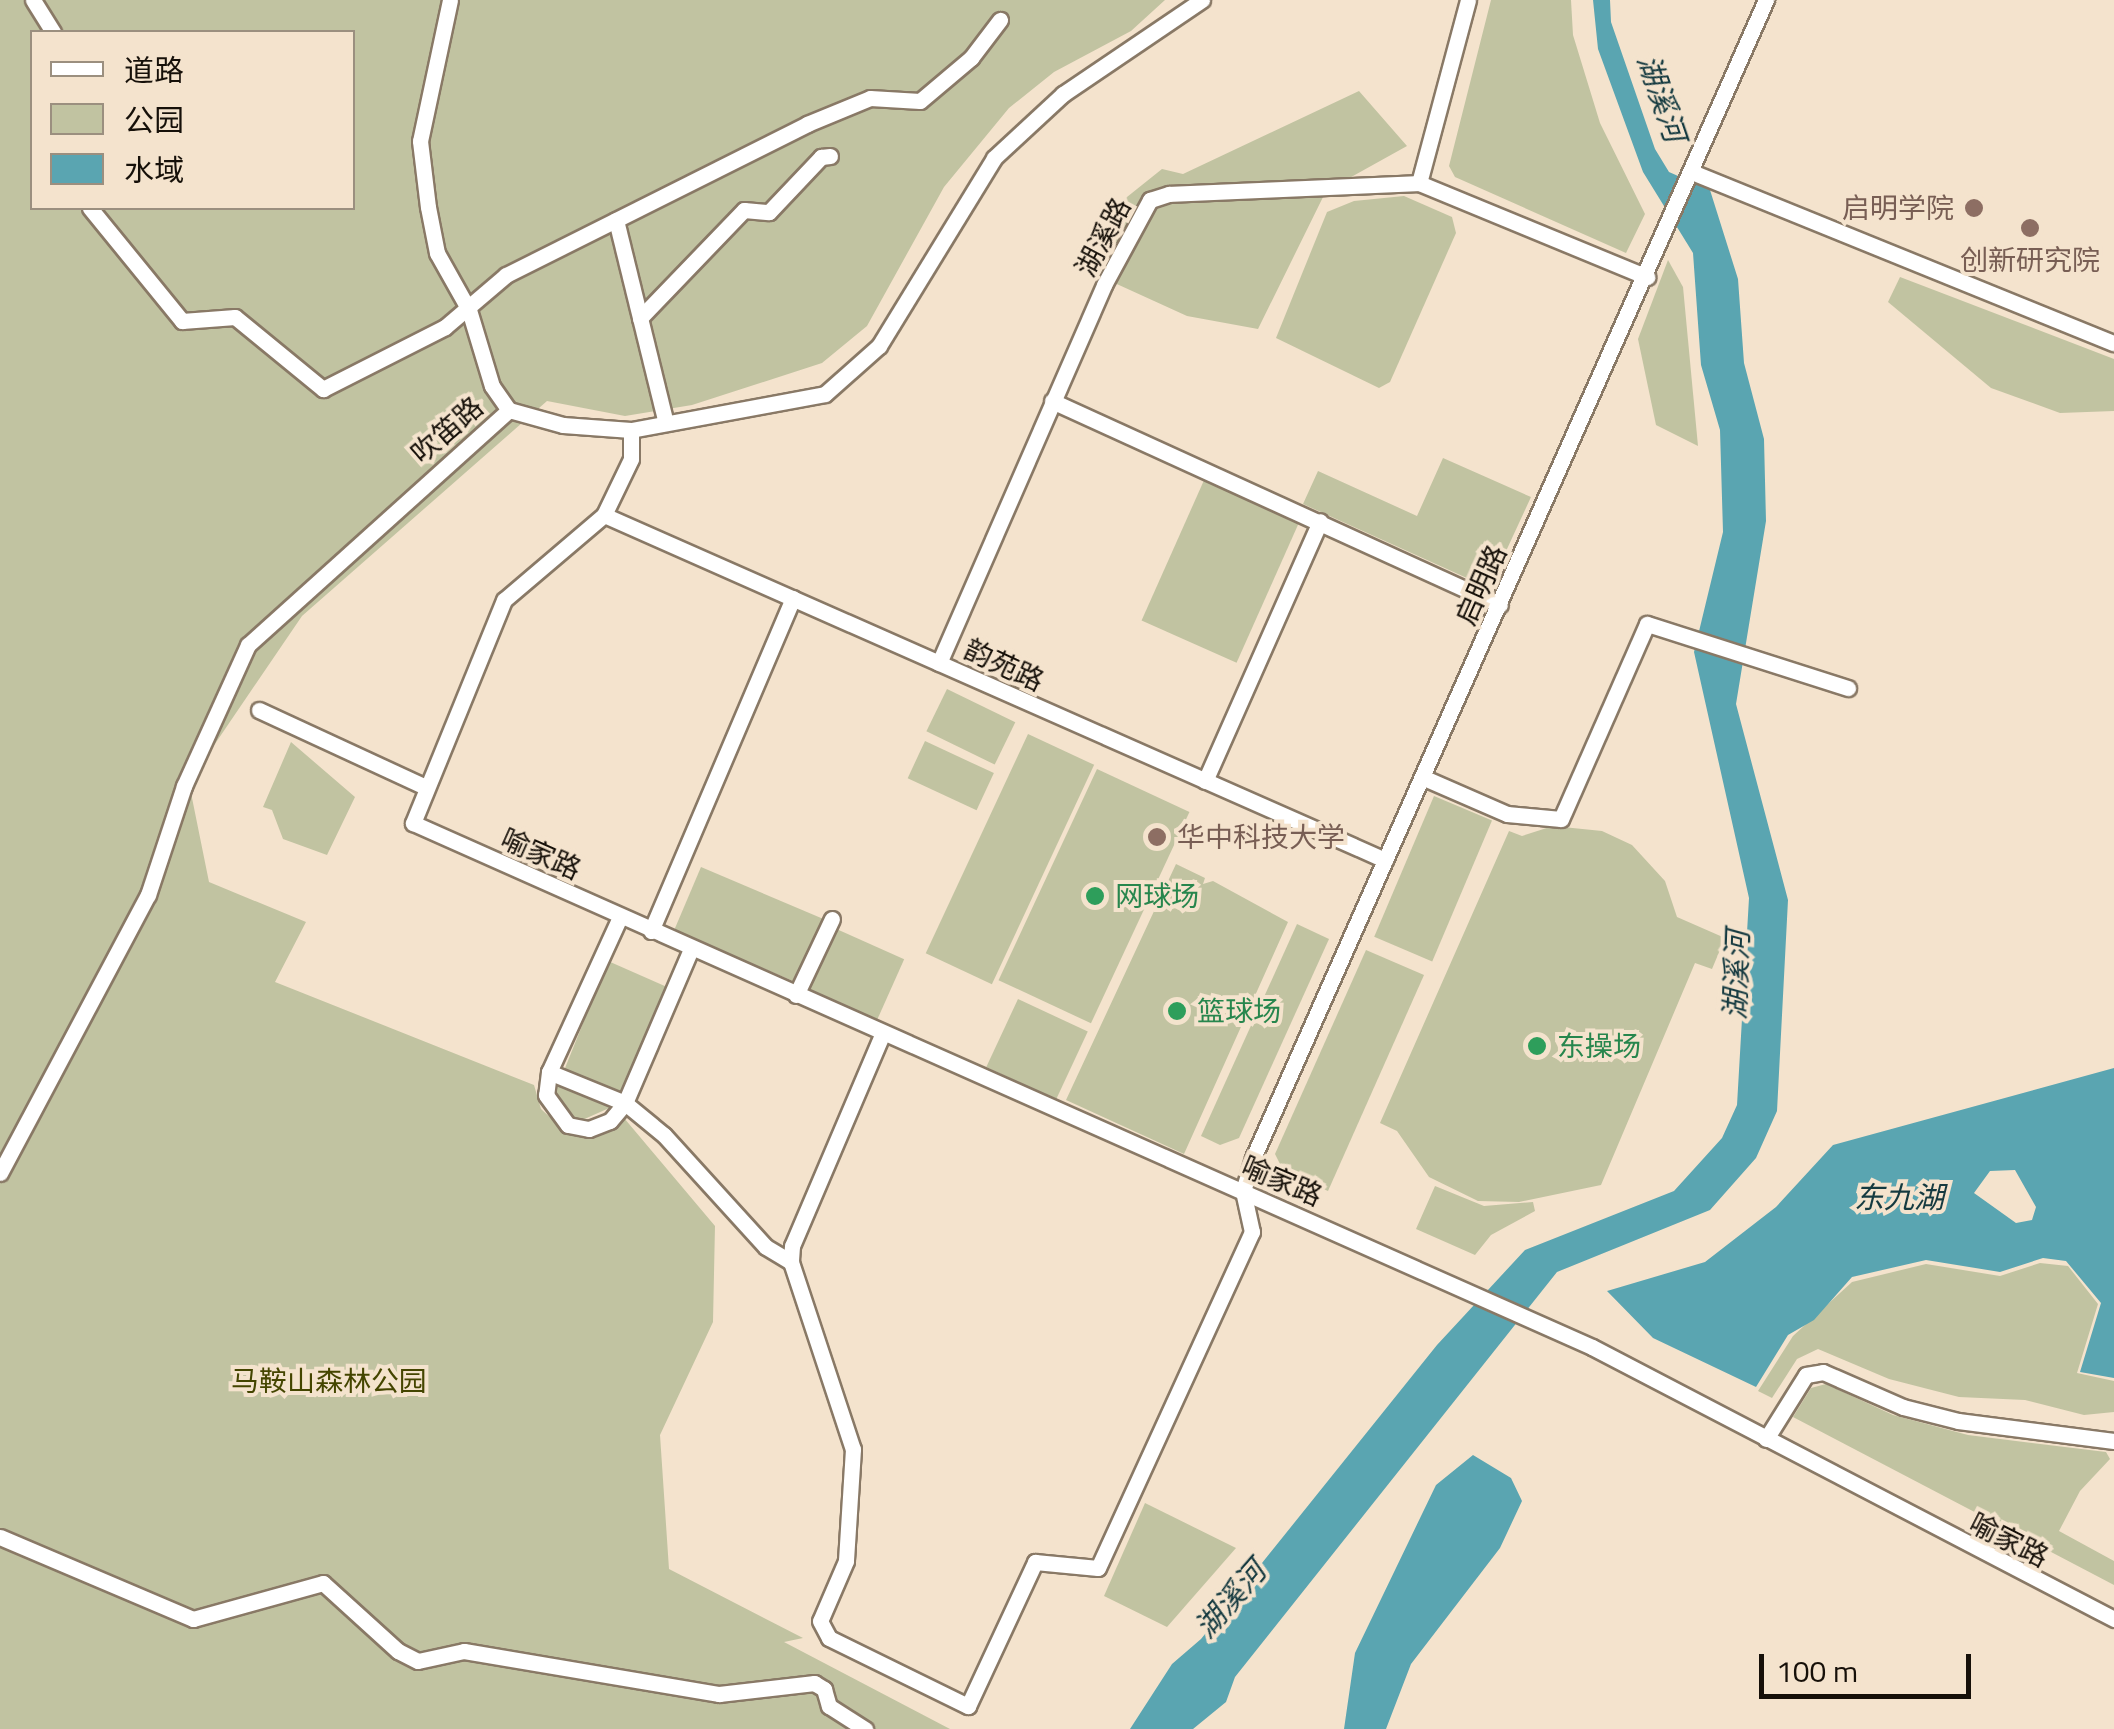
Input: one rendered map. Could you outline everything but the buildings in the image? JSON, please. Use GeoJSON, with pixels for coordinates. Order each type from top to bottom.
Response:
{"type":"FeatureCollection","features":[{"type":"Feature","properties":{"kind":"street"},"geometry":{"type":"LineString","coordinates":[[34,0],[52,30]]}},
{"type":"Feature","properties":{"kind":"street"},"geometry":{"type":"LineString","coordinates":[[450,0],[420,141],[437,252],[470,310],[492,386],[509,410]]}},
{"type":"Feature","properties":{"kind":"street","name":"吹笛路"},"geometry":{"type":"LineString","coordinates":[[0,1173],[5,1155],[148,895],[184,786],[248,645],[509,410],[564,425],[630,430],[824,394],[880,346],[994,158],[1063,94],[1202,0]]}},
{"type":"Feature","properties":{"kind":"street"},"geometry":{"type":"LineString","coordinates":[[1468,0],[1418,182],[1646,277]]}},
{"type":"Feature","properties":{"kind":"street","name":"启明路"},"geometry":{"type":"LineString","coordinates":[[1243,1191],[1384,860],[1666,234],[1766,0]]}},
{"type":"Feature","properties":{"kind":"street"},"geometry":{"type":"LineString","coordinates":[[92,210],[182,321],[235,317],[324,389],[470,310],[506,275],[616,220],[870,98],[920,101],[970,58],[1000,20]]}},
{"type":"Feature","properties":{"kind":"street"},"geometry":{"type":"LineString","coordinates":[[640,318],[744,210],[770,212],[821,157],[830,156]]}},
{"type":"Feature","properties":{"kind":"street"},"geometry":{"type":"LineString","coordinates":[[1692,173],[2114,343]]}},
{"type":"Feature","properties":{"kind":"street","name":"湖溪路"},"geometry":{"type":"LineString","coordinates":[[939,663],[1052,401],[1150,200],[1169,194],[1418,182]]}},
{"type":"Feature","properties":{"kind":"street"},"geometry":{"type":"LineString","coordinates":[[616,220],[666,423]]}},
{"type":"Feature","properties":{"kind":"street"},"geometry":{"type":"LineString","coordinates":[[1052,401],[1500,605]]}},
{"type":"Feature","properties":{"kind":"street"},"geometry":{"type":"LineString","coordinates":[[259,710],[426,787],[504,600],[604,515],[631,460],[630,430]]}},
{"type":"Feature","properties":{"kind":"street","name":"韵苑路"},"geometry":{"type":"LineString","coordinates":[[604,515],[1384,860]]}},
{"type":"Feature","properties":{"kind":"street"},"geometry":{"type":"LineString","coordinates":[[1205,780],[1320,521]]}},
{"type":"Feature","properties":{"kind":"street"},"geometry":{"type":"LineString","coordinates":[[651,930],[792,598]]}},
{"type":"Feature","properties":{"kind":"street"},"geometry":{"type":"LineString","coordinates":[[1422,777],[1507,814],[1561,819],[1647,624],[1683,639],[1848,688]]}},
{"type":"Feature","properties":{"kind":"street","name":"喻家路"},"geometry":{"type":"LineString","coordinates":[[426,787],[414,823],[882,1035],[1456,1284],[2114,1618]]}},
{"type":"Feature","properties":{"kind":"street"},"geometry":{"type":"LineString","coordinates":[[620,917],[549,1072],[546,1095],[568,1125],[589,1129],[610,1121],[625,1104],[691,949]]}},
{"type":"Feature","properties":{"kind":"street"},"geometry":{"type":"LineString","coordinates":[[796,995],[832,919]]}},
{"type":"Feature","properties":{"kind":"street"},"geometry":{"type":"LineString","coordinates":[[882,1035],[792,1246],[792,1262],[853,1450],[846,1561],[820,1621],[829,1638],[968,1706],[1035,1562],[1098,1568],[1252,1232],[1243,1191]]}},
{"type":"Feature","properties":{"kind":"street"},"geometry":{"type":"LineString","coordinates":[[549,1072],[625,1104],[664,1135],[766,1246],[792,1262]]}},
{"type":"Feature","properties":{"kind":"street"},"geometry":{"type":"LineString","coordinates":[[1766,1439],[1806,1375],[1823,1372],[1902,1407],[1958,1421],[2114,1442]]}},
{"type":"Feature","properties":{"kind":"street"},"geometry":{"type":"LineString","coordinates":[[0,1537],[193,1619],[323,1582],[398,1652],[418,1661],[464,1651],[719,1694],[814,1683],[824,1690],[829,1706],[866,1729]]}},
{"type":"Feature","properties":{"kind":"green space","name":"马鞍山森林公园"},"geometry":{"type":"Polygon","coordinates":[[[0,0],[1165,0],[1131,31],[1054,72],[1009,108],[944,187],[867,326],[822,363],[692,405],[625,416],[547,401],[302,616],[185,788],[187,802],[191,793],[209,882],[306,922],[275,982],[534,1085],[541,1109],[566,1132],[595,1135],[624,1118],[715,1226],[713,1322],[660,1435],[669,1569],[803,1638],[784,1642],[950,1729],[0,1729],[0,0]]]}},
{"type":"Feature","properties":{"kind":"green space"},"geometry":{"type":"Polygon","coordinates":[[[1491,0],[1571,0],[1573,35],[1600,123],[1645,214],[1626,253],[1455,177],[1449,166],[1491,0]]]}},
{"type":"Feature","properties":{"kind":"green space"},"geometry":{"type":"Polygon","coordinates":[[[1359,91],[1407,146],[1326,191],[1258,329],[1187,316],[1097,275],[1122,201],[1162,169],[1183,174],[1359,91]]]}},
{"type":"Feature","properties":{"kind":"green space"},"geometry":{"type":"Polygon","coordinates":[[[1404,196],[1452,217],[1456,233],[1390,382],[1379,388],[1276,338],[1327,212],[1354,201],[1404,196]]]}},
{"type":"Feature","properties":{"kind":"green space"},"geometry":{"type":"Polygon","coordinates":[[[1668,260],[1683,287],[1698,446],[1656,425],[1638,339],[1668,260]]]}},
{"type":"Feature","properties":{"kind":"green space"},"geometry":{"type":"Polygon","coordinates":[[[1900,277],[2114,359],[2114,411],[2060,413],[1991,388],[1888,302],[1900,277]]]}},
{"type":"Feature","properties":{"kind":"green space"},"geometry":{"type":"Polygon","coordinates":[[[1443,458],[1531,497],[1489,588],[1303,504],[1318,471],[1417,516],[1443,458]]]}},
{"type":"Feature","properties":{"kind":"green space"},"geometry":{"type":"Polygon","coordinates":[[[1205,478],[1300,520],[1237,663],[1142,621],[1205,478]]]}},
{"type":"Feature","properties":{"kind":"green space"},"geometry":{"type":"Polygon","coordinates":[[[947,689],[1015,722],[995,765],[926,731],[947,689]]]}},
{"type":"Feature","properties":{"kind":"green space"},"geometry":{"type":"Polygon","coordinates":[[[1028,734],[1094,765],[992,984],[926,953],[1028,734]]]}},
{"type":"Feature","properties":{"kind":"green space"},"geometry":{"type":"Polygon","coordinates":[[[925,741],[994,773],[977,810],[908,778],[925,741]]]}},
{"type":"Feature","properties":{"kind":"green space"},"geometry":{"type":"Polygon","coordinates":[[[291,742],[355,797],[327,855],[283,839],[272,810],[263,807],[291,742]]]}},
{"type":"Feature","properties":{"kind":"green space","name":"网球场"},"geometry":{"type":"Polygon","coordinates":[[[1097,769],[1189,812],[1091,1023],[999,980],[1097,769]]]}},
{"type":"Feature","properties":{"kind":"green space"},"geometry":{"type":"Polygon","coordinates":[[[1434,796],[1492,821],[1432,961],[1374,937],[1434,796]]]}},
{"type":"Feature","properties":{"kind":"green space","name":"东操场"},"geometry":{"type":"Polygon","coordinates":[[[1553,826],[1602,831],[1632,845],[1665,881],[1677,917],[1725,938],[1712,969],[1695,963],[1601,1185],[1519,1202],[1478,1201],[1429,1177],[1397,1131],[1380,1123],[1509,831],[1522,836],[1553,826]]]}},
{"type":"Feature","properties":{"kind":"green space","name":"篮球场"},"geometry":{"type":"Polygon","coordinates":[[[1176,864],[1205,878],[1203,884],[1213,881],[1288,922],[1184,1154],[1066,1100],[1176,864]]]}},
{"type":"Feature","properties":{"kind":"green space"},"geometry":{"type":"Polygon","coordinates":[[[701,867],[823,919],[796,982],[674,931],[701,867]]]}},
{"type":"Feature","properties":{"kind":"green space"},"geometry":{"type":"Polygon","coordinates":[[[1297,924],[1329,939],[1239,1138],[1220,1145],[1201,1136],[1297,924]]]}},
{"type":"Feature","properties":{"kind":"green space"},"geometry":{"type":"Polygon","coordinates":[[[832,927],[904,959],[876,1023],[804,991],[832,927]]]}},
{"type":"Feature","properties":{"kind":"green space"},"geometry":{"type":"Polygon","coordinates":[[[1366,950],[1424,975],[1328,1191],[1284,1172],[1275,1154],[1366,950]]]}},
{"type":"Feature","properties":{"kind":"green space"},"geometry":{"type":"Polygon","coordinates":[[[608,961],[667,987],[616,1105],[580,1121],[563,1115],[553,1098],[608,961]]]}},
{"type":"Feature","properties":{"kind":"green space"},"geometry":{"type":"Polygon","coordinates":[[[1018,999],[1088,1032],[1056,1100],[986,1067],[1018,999]]]}},
{"type":"Feature","properties":{"kind":"green space"},"geometry":{"type":"Polygon","coordinates":[[[1435,1186],[1484,1206],[1533,1202],[1535,1211],[1491,1235],[1475,1255],[1416,1229],[1435,1186]]]}},
{"type":"Feature","properties":{"kind":"green space"},"geometry":{"type":"Polygon","coordinates":[[[2040,1263],[2068,1266],[2098,1304],[2077,1373],[2114,1381],[2114,1412],[2084,1415],[2025,1400],[1959,1397],[1889,1379],[1818,1349],[1797,1359],[1772,1398],[1758,1391],[1793,1336],[1852,1282],[1926,1264],[2000,1276],[2040,1263]]]}},
{"type":"Feature","properties":{"kind":"green space"},"geometry":{"type":"Polygon","coordinates":[[[1826,1384],[1893,1415],[1968,1435],[2106,1452],[2110,1459],[2080,1491],[2059,1531],[2114,1561],[2114,1585],[1793,1417],[1811,1388],[1826,1384]]]}},
{"type":"Feature","properties":{"kind":"green space"},"geometry":{"type":"Polygon","coordinates":[[[1145,1503],[1236,1548],[1167,1627],[1104,1596],[1145,1503]]]}},
{"type":"Feature","properties":{"kind":"water"},"geometry":{"type":"Polygon","coordinates":[[[1593,0],[1610,0],[1611,22],[1655,149],[1669,172],[1710,190],[1738,279],[1744,363],[1764,439],[1766,521],[1736,704],[1788,900],[1777,1111],[1756,1158],[1710,1210],[1557,1272],[1235,1677],[1226,1702],[1193,1729],[1130,1729],[1172,1664],[1201,1639],[1437,1345],[1525,1250],[1674,1191],[1722,1138],[1737,1105],[1749,898],[1694,652],[1723,532],[1720,430],[1701,365],[1693,253],[1643,172],[1598,49],[1593,0]]]}},
{"type":"Feature","properties":{"kind":"water","name":"东九湖"},"geometry":{"type":"Polygon","coordinates":[[[2114,1068],[2114,1378],[2080,1372],[2101,1303],[2066,1261],[2043,1258],[2000,1272],[1926,1260],[1852,1277],[1814,1320],[1788,1335],[1756,1387],[1653,1338],[1607,1291],[1705,1262],[1776,1207],[1833,1145],[2114,1068]],[[2015,1170],[1990,1171],[1974,1193],[2016,1223],[2032,1220],[2036,1207],[2015,1170]]]}},
{"type":"Feature","properties":{"kind":"water"},"geometry":{"type":"Polygon","coordinates":[[[1473,1455],[1511,1478],[1522,1501],[1500,1548],[1411,1664],[1386,1729],[1344,1729],[1355,1653],[1436,1485],[1473,1455]]]}},
{"type":"Feature","properties":{"kind":"place","name":"启明学院"},"geometry":{"type":"Point","coordinates":[1974,208]}},
{"type":"Feature","properties":{"kind":"place","name":"创新研究院"},"geometry":{"type":"Point","coordinates":[2030,228]}},
{"type":"Feature","properties":{"kind":"place","name":"华中科技大学"},"geometry":{"type":"Point","coordinates":[1157,837]}},
{"type":"Feature","properties":{"kind":"place","name":"网球场"},"geometry":{"type":"Point","coordinates":[1095,896]}},
{"type":"Feature","properties":{"kind":"place","name":"篮球场"},"geometry":{"type":"Point","coordinates":[1177,1011]}},
{"type":"Feature","properties":{"kind":"place","name":"东操场"},"geometry":{"type":"Point","coordinates":[1537,1046]}},
{"type":"Feature","properties":{"kind":"water label","name":"湖溪河"},"geometry":{"type":"Point","coordinates":[1662,98]}},
{"type":"Feature","properties":{"kind":"water label","name":"湖溪河"},"geometry":{"type":"Point","coordinates":[1736,975]}},
{"type":"Feature","properties":{"kind":"water label","name":"湖溪河"},"geometry":{"type":"Point","coordinates":[1230,1599]}}]}
